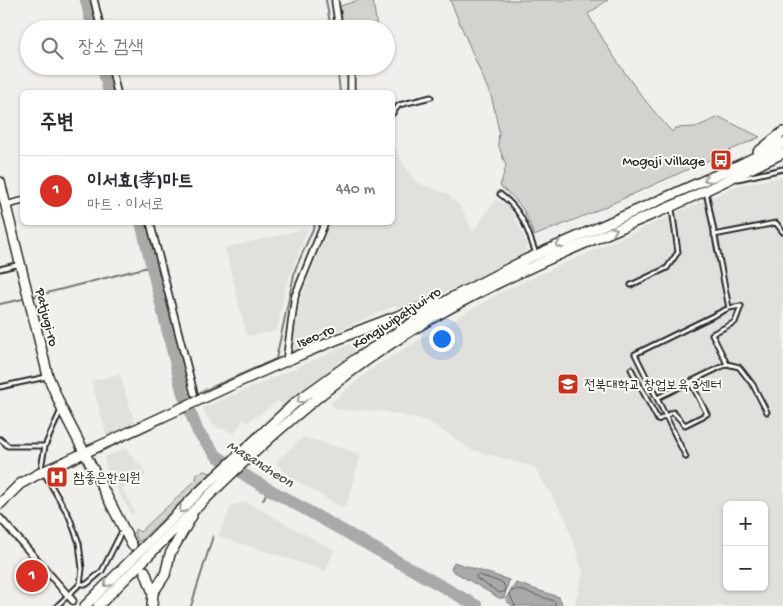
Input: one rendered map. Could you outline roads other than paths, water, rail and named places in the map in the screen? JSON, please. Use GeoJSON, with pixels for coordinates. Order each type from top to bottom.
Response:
{"type":"FeatureCollection","features":[{"type":"Feature","properties":{"kind":"main road"},"geometry":{"type":"LineString","coordinates":[[741,164],[783,132]]}},
{"type":"Feature","properties":{"kind":"main road","name":"Kongjwipatjwi-ro"},"geometry":{"type":"LineString","coordinates":[[85,606],[246,455],[296,402],[357,358],[451,298],[537,255],[741,164],[783,143]]}},
{"type":"Feature","properties":{"kind":"main road","name":"Kongjwipatjwi-ro"},"geometry":{"type":"LineString","coordinates":[[246,455],[325,391],[386,346],[454,305],[522,270],[728,181],[783,153]]}},
{"type":"Feature","properties":{"kind":"main road","name":"Patjugi-ro"},"geometry":{"type":"LineString","coordinates":[[0,182],[3,206],[21,264],[48,376],[62,408],[132,545]]}},
{"type":"Feature","properties":{"kind":"main road","name":"Iseo-ro"},"geometry":{"type":"LineString","coordinates":[[86,453],[286,362],[400,314],[451,298]]}},
{"type":"Feature","properties":{"kind":"main road"},"geometry":{"type":"LineString","coordinates":[[0,504],[20,484],[42,472],[86,453]]}},
{"type":"Feature","properties":{"kind":"main road","name":"Kongjwipatjwi-ro"},"geometry":{"type":"LineString","coordinates":[[98,606],[193,511],[221,479]]}},
{"type":"Feature","properties":{"kind":"main road"},"geometry":{"type":"LineString","coordinates":[[153,593],[165,575],[170,554],[190,521],[193,511]]}},
{"type":"Feature","properties":{"kind":"main road"},"geometry":{"type":"LineString","coordinates":[[145,571],[153,593],[152,606]]}},
{"type":"Feature","properties":{"kind":"street"},"geometry":{"type":"LineString","coordinates":[[94,0],[100,20]]}},
{"type":"Feature","properties":{"kind":"street"},"geometry":{"type":"LineString","coordinates":[[335,0],[338,20]]}},
{"type":"Feature","properties":{"kind":"street"},"geometry":{"type":"LineString","coordinates":[[113,75],[117,90]]}},
{"type":"Feature","properties":{"kind":"street"},"geometry":{"type":"LineString","coordinates":[[351,75],[351,90]]}},
{"type":"Feature","properties":{"kind":"street"},"geometry":{"type":"LineString","coordinates":[[3,206],[20,202]]}},
{"type":"Feature","properties":{"kind":"street"},"geometry":{"type":"LineString","coordinates":[[151,225],[194,393]]}},
{"type":"Feature","properties":{"kind":"street"},"geometry":{"type":"LineString","coordinates":[[286,362],[295,296],[324,225]]}},
{"type":"Feature","properties":{"kind":"street"},"geometry":{"type":"LineString","coordinates":[[0,518],[73,601]]}},
{"type":"Feature","properties":{"kind":"lane"},"geometry":{"type":"LineString","coordinates":[[395,110],[399,105],[431,97]]}},
{"type":"Feature","properties":{"kind":"lane"},"geometry":{"type":"LineString","coordinates":[[728,181],[783,169]]}},
{"type":"Feature","properties":{"kind":"lane"},"geometry":{"type":"LineString","coordinates":[[706,190],[730,308]]}},
{"type":"Feature","properties":{"kind":"lane"},"geometry":{"type":"LineString","coordinates":[[500,194],[514,204],[523,219],[537,255]]}},
{"type":"Feature","properties":{"kind":"lane"},"geometry":{"type":"LineString","coordinates":[[631,285],[667,268],[678,252],[672,206]]}},
{"type":"Feature","properties":{"kind":"lane"},"geometry":{"type":"LineString","coordinates":[[714,235],[776,224],[783,232]]}},
{"type":"Feature","properties":{"kind":"lane"},"geometry":{"type":"LineString","coordinates":[[0,269],[21,264]]}},
{"type":"Feature","properties":{"kind":"lane"},"geometry":{"type":"LineString","coordinates":[[686,458],[635,354],[730,308],[741,306],[735,322],[712,334],[727,364]]}},
{"type":"Feature","properties":{"kind":"lane"},"geometry":{"type":"LineString","coordinates":[[657,398],[727,364],[739,366],[753,385],[767,412]]}},
{"type":"Feature","properties":{"kind":"lane"},"geometry":{"type":"LineString","coordinates":[[630,369],[658,420],[673,412],[685,425],[707,414],[691,383]]}},
{"type":"Feature","properties":{"kind":"lane"},"geometry":{"type":"LineString","coordinates":[[0,387],[48,376]]}},
{"type":"Feature","properties":{"kind":"lane"},"geometry":{"type":"LineString","coordinates":[[57,606],[80,584],[82,569],[80,543],[69,516],[42,472],[45,446],[62,408]]}},
{"type":"Feature","properties":{"kind":"lane"},"geometry":{"type":"LineString","coordinates":[[0,439],[8,446],[45,446]]}},
{"type":"Feature","properties":{"kind":"lane"},"geometry":{"type":"LineString","coordinates":[[80,584],[87,584],[102,571],[123,528]]}},
{"type":"Feature","properties":{"kind":"water"},"geometry":{"type":"Polygon","coordinates":[[[454,562],[509,580],[504,598],[499,598],[453,571],[451,569],[454,562]]]}},
{"type":"Feature","properties":{"kind":"water"},"geometry":{"type":"Polygon","coordinates":[[[516,583],[559,597],[562,603],[560,606],[513,606],[506,601],[506,598],[516,583]]]}},
{"type":"Feature","properties":{"kind":"waterway","name":"Masancheon"},"geometry":{"type":"LineString","coordinates":[[86,0],[91,20]]}},
{"type":"Feature","properties":{"kind":"waterway"},"geometry":{"type":"LineString","coordinates":[[326,0],[329,20]]}},
{"type":"Feature","properties":{"kind":"waterway","name":"Masancheon"},"geometry":{"type":"LineString","coordinates":[[104,75],[108,90]]}},
{"type":"Feature","properties":{"kind":"waterway"},"geometry":{"type":"LineString","coordinates":[[338,75],[340,90]]}},
{"type":"Feature","properties":{"kind":"waterway","name":"Masancheon"},"geometry":{"type":"LineString","coordinates":[[142,225],[183,394],[198,432],[217,456],[251,479],[477,606]]}},
{"type":"Feature","properties":{"kind":"waterway"},"geometry":{"type":"LineString","coordinates":[[185,399],[276,359],[295,270],[315,225]]}},
{"type":"Feature","properties":{"kind":"waterway"},"geometry":{"type":"LineString","coordinates":[[35,296],[152,266]]}},
{"type":"Feature","properties":{"kind":"waterway"},"geometry":{"type":"LineString","coordinates":[[0,304],[23,299]]}},
{"type":"Feature","properties":{"kind":"waterway"},"geometry":{"type":"LineString","coordinates":[[263,500],[269,488]]}},
{"type":"Feature","properties":{"kind":"waterway"},"geometry":{"type":"LineString","coordinates":[[191,606],[213,536]]}},
{"type":"Feature","properties":{"kind":"place","name":"Mogoji Village"},"geometry":{"type":"Point","coordinates":[721,160]}},
{"type":"Feature","properties":{"kind":"place","name":"전북대학교 창업보육 3센터"},"geometry":{"type":"Point","coordinates":[568,384]}},
{"type":"Feature","properties":{"kind":"place","name":"참좋은한의원"},"geometry":{"type":"Point","coordinates":[57,477]}},
{"type":"Feature","properties":{"kind":"place","name":"이서효(孝)마트"},"geometry":{"type":"Point","coordinates":[32,576]}}]}
